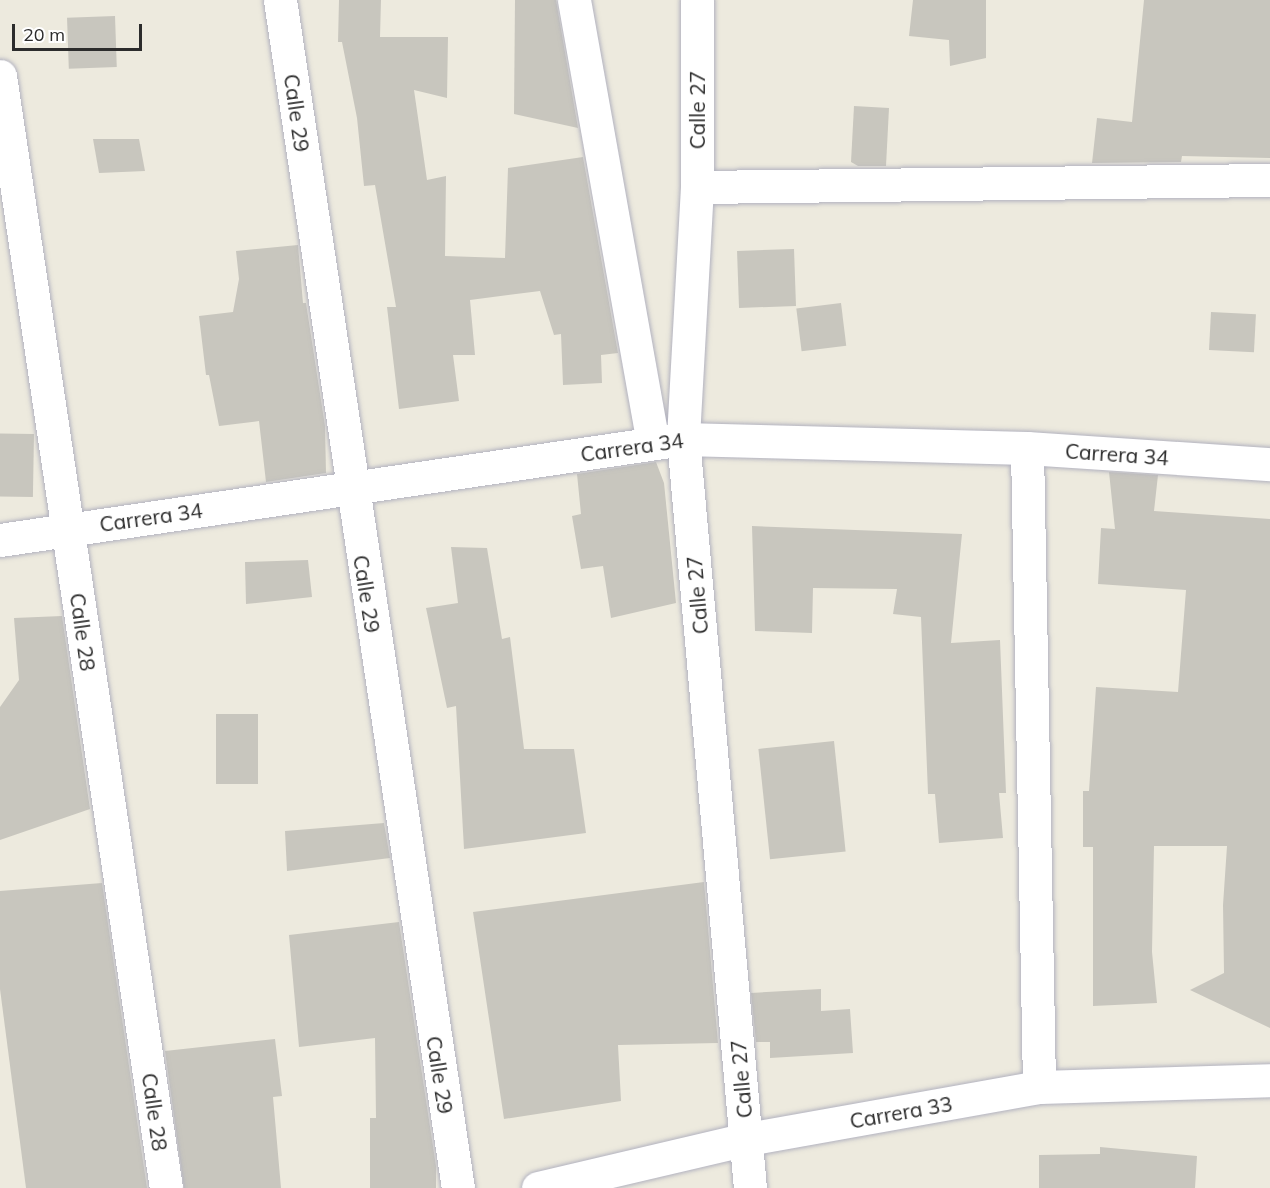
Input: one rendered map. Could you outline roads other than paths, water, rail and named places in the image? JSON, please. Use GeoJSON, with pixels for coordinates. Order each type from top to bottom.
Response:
{"type":"FeatureCollection","features":[{"type":"Feature","properties":{"kind":"street","name":"Calle 29"},"geometry":{"type":"LineString","coordinates":[[280,0],[351,488],[458,1188]]}},
{"type":"Feature","properties":{"kind":"street"},"geometry":{"type":"LineString","coordinates":[[574,0],[668,441]]}},
{"type":"Feature","properties":{"kind":"street","name":"Calle 27"},"geometry":{"type":"LineString","coordinates":[[697,0],[697,187],[668,441],[747,1138],[750,1188]]}},
{"type":"Feature","properties":{"kind":"street","name":"Calle 28"},"geometry":{"type":"LineString","coordinates":[[0,76],[166,1188]]}},
{"type":"Feature","properties":{"kind":"street"},"geometry":{"type":"LineString","coordinates":[[697,187],[1270,180]]}},
{"type":"Feature","properties":{"kind":"street","name":"Carrera 34"},"geometry":{"type":"LineString","coordinates":[[0,540],[668,441],[1027,448],[1270,464]]}},
{"type":"Feature","properties":{"kind":"street"},"geometry":{"type":"LineString","coordinates":[[1027,448],[1039,1087]]}},
{"type":"Feature","properties":{"kind":"street","name":"Carrera 33"},"geometry":{"type":"LineString","coordinates":[[538,1188],[747,1138],[1039,1087],[1270,1080]]}}]}
